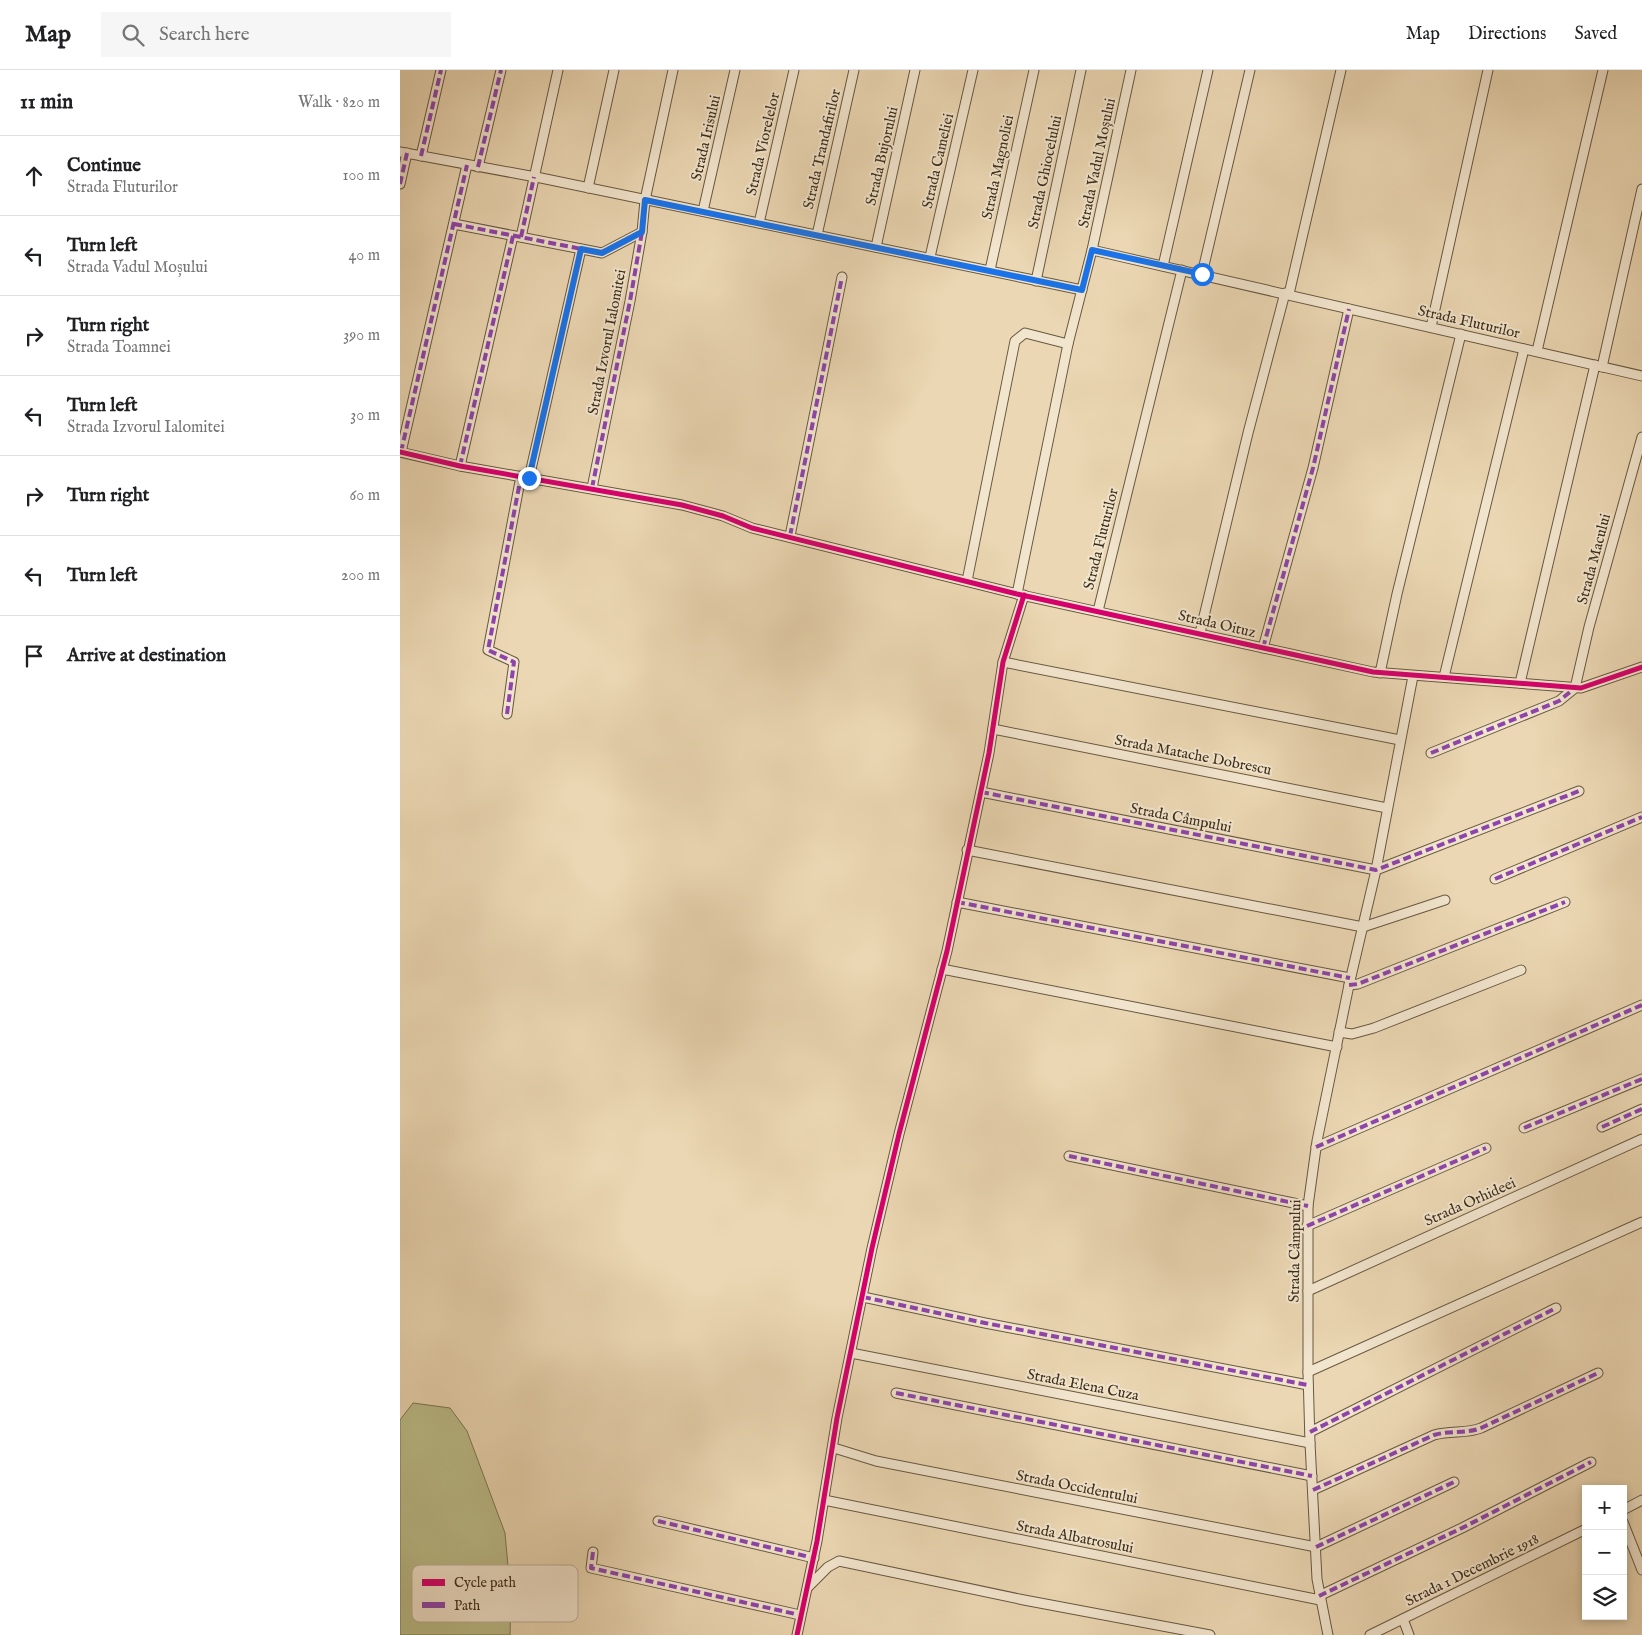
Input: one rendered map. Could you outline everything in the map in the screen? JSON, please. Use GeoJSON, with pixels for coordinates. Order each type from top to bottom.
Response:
{"type":"FeatureCollection","features":[{"type":"Feature","properties":{"kind":"street"},"geometry":{"type":"LineString","coordinates":[[421,156],[440,70]]}},
{"type":"Feature","properties":{"kind":"street"},"geometry":{"type":"LineString","coordinates":[[478,167],[501,70]]}},
{"type":"Feature","properties":{"kind":"street"},"geometry":{"type":"LineString","coordinates":[[460,466],[517,236],[537,177],[558,70]]}},
{"type":"Feature","properties":{"kind":"street"},"geometry":{"type":"LineString","coordinates":[[588,188],[614,70]]}},
{"type":"Feature","properties":{"kind":"street","name":"Strada Izvorul Ialomitei"},"geometry":{"type":"LineString","coordinates":[[592,488],[642,232],[645,200],[673,70]]}},
{"type":"Feature","properties":{"kind":"street","name":"Strada Irisului"},"geometry":{"type":"LineString","coordinates":[[703,211],[735,70]]}},
{"type":"Feature","properties":{"kind":"street","name":"Strada Viorelelor"},"geometry":{"type":"LineString","coordinates":[[759,223],[794,70]]}},
{"type":"Feature","properties":{"kind":"street","name":"Strada Trandafirilor"},"geometry":{"type":"LineString","coordinates":[[817,235],[854,70]]}},
{"type":"Feature","properties":{"kind":"street","name":"Strada Bujorului"},"geometry":{"type":"LineString","coordinates":[[876,247],[915,70]]}},
{"type":"Feature","properties":{"kind":"street","name":"Strada Cameliei"},"geometry":{"type":"LineString","coordinates":[[930,257],[973,70]]}},
{"type":"Feature","properties":{"kind":"street","name":"Strada Magnoliei"},"geometry":{"type":"LineString","coordinates":[[990,270],[1034,70]]}},
{"type":"Feature","properties":{"kind":"street","name":"Strada Ghiocelului"},"geometry":{"type":"LineString","coordinates":[[1036,280],[1081,70]]}},
{"type":"Feature","properties":{"kind":"street","name":"Strada Vadul Moșului"},"geometry":{"type":"LineString","coordinates":[[797,1635],[814,1558],[834,1448],[837,1418],[872,1248],[898,1134],[942,968],[957,902],[981,792],[1003,662],[1020,595],[1068,344],[1092,250],[1131,70]]}},
{"type":"Feature","properties":{"kind":"street"},"geometry":{"type":"LineString","coordinates":[[1163,266],[1208,70]]}},
{"type":"Feature","properties":{"kind":"street"},"geometry":{"type":"LineString","coordinates":[[1202,274],[1250,70]]}},
{"type":"Feature","properties":{"kind":"street"},"geometry":{"type":"LineString","coordinates":[[1200,633],[1248,433],[1287,294],[1341,70]]}},
{"type":"Feature","properties":{"kind":"street"},"geometry":{"type":"LineString","coordinates":[[1431,327],[1488,70]]}},
{"type":"Feature","properties":{"kind":"street"},"geometry":{"type":"LineString","coordinates":[[1537,351],[1603,70]]}},
{"type":"Feature","properties":{"kind":"street"},"geometry":{"type":"LineString","coordinates":[[400,184],[403,153],[537,177],[1082,290]]}},
{"type":"Feature","properties":{"kind":"street"},"geometry":{"type":"LineString","coordinates":[[401,452],[467,165]]}},
{"type":"Feature","properties":{"kind":"street"},"geometry":{"type":"LineString","coordinates":[[1520,683],[1642,189]]}},
{"type":"Feature","properties":{"kind":"street"},"geometry":{"type":"LineString","coordinates":[[454,224],[602,253],[642,232]]}},
{"type":"Feature","properties":{"kind":"street"},"geometry":{"type":"LineString","coordinates":[[507,714],[514,662],[488,650],[525,477],[581,249]]}},
{"type":"Feature","properties":{"kind":"street","name":"Strada Fluturilor"},"geometry":{"type":"LineString","coordinates":[[1092,250],[1642,376]]}},
{"type":"Feature","properties":{"kind":"street","name":"Strada Fluturilor"},"geometry":{"type":"LineString","coordinates":[[1098,611],[1182,270]]}},
{"type":"Feature","properties":{"kind":"street"},"geometry":{"type":"LineString","coordinates":[[790,536],[842,277]]}},
{"type":"Feature","properties":{"kind":"street"},"geometry":{"type":"LineString","coordinates":[[1264,648],[1313,468],[1349,308]]}},
{"type":"Feature","properties":{"kind":"street"},"geometry":{"type":"LineString","coordinates":[[967,581],[1016,341],[1025,333],[1068,344]]}},
{"type":"Feature","properties":{"kind":"street"},"geometry":{"type":"LineString","coordinates":[[1380,673],[1397,594],[1461,334]]}},
{"type":"Feature","properties":{"kind":"street"},"geometry":{"type":"LineString","coordinates":[[1444,676],[1524,349]]}},
{"type":"Feature","properties":{"kind":"street","name":"Strada Macului"},"geometry":{"type":"LineString","coordinates":[[1575,688],[1589,627],[1642,437]]}},
{"type":"Feature","properties":{"kind":"street","name":"Strada Oituz"},"geometry":{"type":"LineString","coordinates":[[401,452],[460,466],[682,505],[723,516],[752,528],[1020,595],[1380,673],[1444,676],[1575,688],[1590,687],[1642,667]]}},
{"type":"Feature","properties":{"kind":"street"},"geometry":{"type":"LineString","coordinates":[[1003,662],[1400,740]]}},
{"type":"Feature","properties":{"kind":"street","name":"Strada Câmpului"},"geometry":{"type":"LineString","coordinates":[[1328,1635],[1319,1598],[1310,1443],[1308,1385],[1308,1206],[1316,1147],[1350,982],[1376,870],[1413,676]]}},
{"type":"Feature","properties":{"kind":"street"},"geometry":{"type":"LineString","coordinates":[[1432,753],[1559,700],[1575,688]]}},
{"type":"Feature","properties":{"kind":"street","name":"Strada Matache Dobrescu"},"geometry":{"type":"LineString","coordinates":[[993,729],[1387,808]]}},
{"type":"Feature","properties":{"kind":"street"},"geometry":{"type":"LineString","coordinates":[[1376,870],[1579,791]]}},
{"type":"Feature","properties":{"kind":"street","name":"Strada Câmpului"},"geometry":{"type":"LineString","coordinates":[[981,792],[1376,870]]}},
{"type":"Feature","properties":{"kind":"street"},"geometry":{"type":"LineString","coordinates":[[1495,879],[1642,817]]}},
{"type":"Feature","properties":{"kind":"street"},"geometry":{"type":"LineString","coordinates":[[967,850],[1363,927],[1445,900]]}},
{"type":"Feature","properties":{"kind":"street"},"geometry":{"type":"LineString","coordinates":[[957,902],[1358,984],[1565,902]]}},
{"type":"Feature","properties":{"kind":"street"},"geometry":{"type":"LineString","coordinates":[[942,968],[1336,1047]]}},
{"type":"Feature","properties":{"kind":"street"},"geometry":{"type":"LineString","coordinates":[[1340,1032],[1352,1034],[1374,1028],[1521,970]]}},
{"type":"Feature","properties":{"kind":"street"},"geometry":{"type":"LineString","coordinates":[[1316,1147],[1642,1005]]}},
{"type":"Feature","properties":{"kind":"street"},"geometry":{"type":"LineString","coordinates":[[1524,1128],[1642,1079]]}},
{"type":"Feature","properties":{"kind":"street"},"geometry":{"type":"LineString","coordinates":[[1602,1128],[1642,1110]]}},
{"type":"Feature","properties":{"kind":"street","name":"Strada Orhideei"},"geometry":{"type":"LineString","coordinates":[[1308,1291],[1642,1139]]}},
{"type":"Feature","properties":{"kind":"street"},"geometry":{"type":"LineString","coordinates":[[1307,1226],[1486,1148]]}},
{"type":"Feature","properties":{"kind":"street"},"geometry":{"type":"LineString","coordinates":[[1069,1156],[1308,1206]]}},
{"type":"Feature","properties":{"kind":"street"},"geometry":{"type":"LineString","coordinates":[[1308,1372],[1642,1222]]}},
{"type":"Feature","properties":{"kind":"street"},"geometry":{"type":"LineString","coordinates":[[862,1297],[985,1323],[1308,1385]]}},
{"type":"Feature","properties":{"kind":"street"},"geometry":{"type":"LineString","coordinates":[[1310,1432],[1556,1308]]}},
{"type":"Feature","properties":{"kind":"street","name":"Strada Elena Cuza"},"geometry":{"type":"LineString","coordinates":[[851,1353],[1310,1443]]}},
{"type":"Feature","properties":{"kind":"street"},"geometry":{"type":"LineString","coordinates":[[1313,1490],[1434,1435],[1455,1430],[1472,1432],[1598,1373]]}},
{"type":"Feature","properties":{"kind":"street"},"geometry":{"type":"LineString","coordinates":[[896,1393],[1312,1476]]}},
{"type":"Feature","properties":{"kind":"street","name":"Strada Occidentului"},"geometry":{"type":"LineString","coordinates":[[834,1448],[876,1461],[1316,1547]]}},
{"type":"Feature","properties":{"kind":"street"},"geometry":{"type":"LineString","coordinates":[[1319,1598],[1591,1462]]}},
{"type":"Feature","properties":{"kind":"street"},"geometry":{"type":"LineString","coordinates":[[1316,1547],[1454,1482]]}},
{"type":"Feature","properties":{"kind":"street","name":"Strada Albatrosului"},"geometry":{"type":"LineString","coordinates":[[824,1500],[1319,1598]]}},
{"type":"Feature","properties":{"kind":"street"},"geometry":{"type":"LineString","coordinates":[[1627,1508],[1642,1500]]}},
{"type":"Feature","properties":{"kind":"street"},"geometry":{"type":"LineString","coordinates":[[658,1521],[814,1558]]}},
{"type":"Feature","properties":{"kind":"street","name":"Strada 1 Decembrie 1918"},"geometry":{"type":"LineString","coordinates":[[1370,1635],[1584,1530]]}},
{"type":"Feature","properties":{"kind":"street"},"geometry":{"type":"LineString","coordinates":[[1626,1530],[1642,1570]]}},
{"type":"Feature","properties":{"kind":"street"},"geometry":{"type":"LineString","coordinates":[[593,1552],[591,1568],[800,1615]]}},
{"type":"Feature","properties":{"kind":"street"},"geometry":{"type":"LineString","coordinates":[[808,1587],[828,1567],[839,1561],[1024,1600],[1210,1635]]}},
{"type":"Feature","properties":{"kind":"street"},"geometry":{"type":"LineString","coordinates":[[1404,1619],[1409,1635]]}},
{"type":"Feature","properties":{"kind":"green space"},"geometry":{"type":"Polygon","coordinates":[[[413,1403],[450,1408],[467,1431],[505,1533],[508,1565],[412,1565],[412,1622],[510,1622],[510,1635],[400,1635],[400,1420],[413,1403]]]}},
{"type":"Feature","properties":{"kind":"marked path"},"geometry":{"type":"LineString","coordinates":[[421,156],[441,70]]}},
{"type":"Feature","properties":{"kind":"marked path"},"geometry":{"type":"LineString","coordinates":[[478,167],[501,70]]}},
{"type":"Feature","properties":{"kind":"marked path"},"geometry":{"type":"LineString","coordinates":[[400,184],[407,153]]}},
{"type":"Feature","properties":{"kind":"marked path"},"geometry":{"type":"LineString","coordinates":[[401,452],[467,165]]}},
{"type":"Feature","properties":{"kind":"marked path"},"geometry":{"type":"LineString","coordinates":[[521,237],[534,177]]}},
{"type":"Feature","properties":{"kind":"marked path"},"geometry":{"type":"LineString","coordinates":[[592,488],[630,301],[642,232],[645,200]]}},
{"type":"Feature","properties":{"kind":"marked path"},"geometry":{"type":"LineString","coordinates":[[454,224],[602,253],[642,232]]}},
{"type":"Feature","properties":{"kind":"marked path"},"geometry":{"type":"LineString","coordinates":[[460,466],[513,236]]}},
{"type":"Feature","properties":{"kind":"marked path"},"geometry":{"type":"LineString","coordinates":[[529,478],[581,249]]}},
{"type":"Feature","properties":{"kind":"marked path"},"geometry":{"type":"LineString","coordinates":[[790,536],[842,277]]}},
{"type":"Feature","properties":{"kind":"marked path"},"geometry":{"type":"LineString","coordinates":[[1263,648],[1313,468],[1349,309]]}},
{"type":"Feature","properties":{"kind":"marked path"},"geometry":{"type":"LineString","coordinates":[[507,714],[514,662],[488,650],[521,476]]}},
{"type":"Feature","properties":{"kind":"marked path"},"geometry":{"type":"LineString","coordinates":[[1431,753],[1559,701],[1575,688]]}},
{"type":"Feature","properties":{"kind":"marked path"},"geometry":{"type":"LineString","coordinates":[[981,792],[1376,870],[1579,791]]}},
{"type":"Feature","properties":{"kind":"marked path"},"geometry":{"type":"LineString","coordinates":[[1495,879],[1642,817]]}},
{"type":"Feature","properties":{"kind":"marked path"},"geometry":{"type":"LineString","coordinates":[[957,902],[1350,978]]}},
{"type":"Feature","properties":{"kind":"marked path"},"geometry":{"type":"LineString","coordinates":[[1349,985],[1358,984],[1565,902]]}},
{"type":"Feature","properties":{"kind":"marked path"},"geometry":{"type":"LineString","coordinates":[[1316,1147],[1642,1005]]}},
{"type":"Feature","properties":{"kind":"marked path"},"geometry":{"type":"LineString","coordinates":[[1524,1128],[1642,1079]]}},
{"type":"Feature","properties":{"kind":"marked path"},"geometry":{"type":"LineString","coordinates":[[1602,1127],[1642,1109]]}},
{"type":"Feature","properties":{"kind":"marked path"},"geometry":{"type":"LineString","coordinates":[[1307,1226],[1486,1148]]}},
{"type":"Feature","properties":{"kind":"marked path"},"geometry":{"type":"LineString","coordinates":[[1069,1156],[1308,1206]]}},
{"type":"Feature","properties":{"kind":"marked path"},"geometry":{"type":"LineString","coordinates":[[863,1297],[985,1323],[1308,1385]]}},
{"type":"Feature","properties":{"kind":"marked path"},"geometry":{"type":"LineString","coordinates":[[1310,1432],[1556,1308]]}},
{"type":"Feature","properties":{"kind":"marked path"},"geometry":{"type":"LineString","coordinates":[[1313,1490],[1434,1435],[1481,1428],[1598,1373]]}},
{"type":"Feature","properties":{"kind":"marked path"},"geometry":{"type":"LineString","coordinates":[[896,1393],[1312,1476]]}},
{"type":"Feature","properties":{"kind":"marked path"},"geometry":{"type":"LineString","coordinates":[[1319,1596],[1462,1528],[1591,1462]]}},
{"type":"Feature","properties":{"kind":"marked path"},"geometry":{"type":"LineString","coordinates":[[1316,1547],[1454,1482]]}},
{"type":"Feature","properties":{"kind":"marked path"},"geometry":{"type":"LineString","coordinates":[[658,1521],[814,1558]]}},
{"type":"Feature","properties":{"kind":"marked path"},"geometry":{"type":"LineString","coordinates":[[593,1552],[591,1568],[800,1615]]}},
{"type":"Feature","properties":{"kind":"cycle path"},"geometry":{"type":"LineString","coordinates":[[400,452],[460,466],[682,505],[723,516],[752,528],[1017,594],[1373,672],[1581,688],[1642,667]]}},
{"type":"Feature","properties":{"kind":"cycle path"},"geometry":{"type":"LineString","coordinates":[[797,1635],[817,1541],[837,1418],[872,1248],[899,1134],[947,951],[989,753],[1003,662],[1024,595]]}},
{"type":"Feature","properties":{"kind":"route"},"geometry":{"type":"LineString","coordinates":[[529,478],[581,249],[602,253],[634,238],[642,232],[645,200],[930,257],[1082,290],[1092,250],[1202,274]]}}]}
